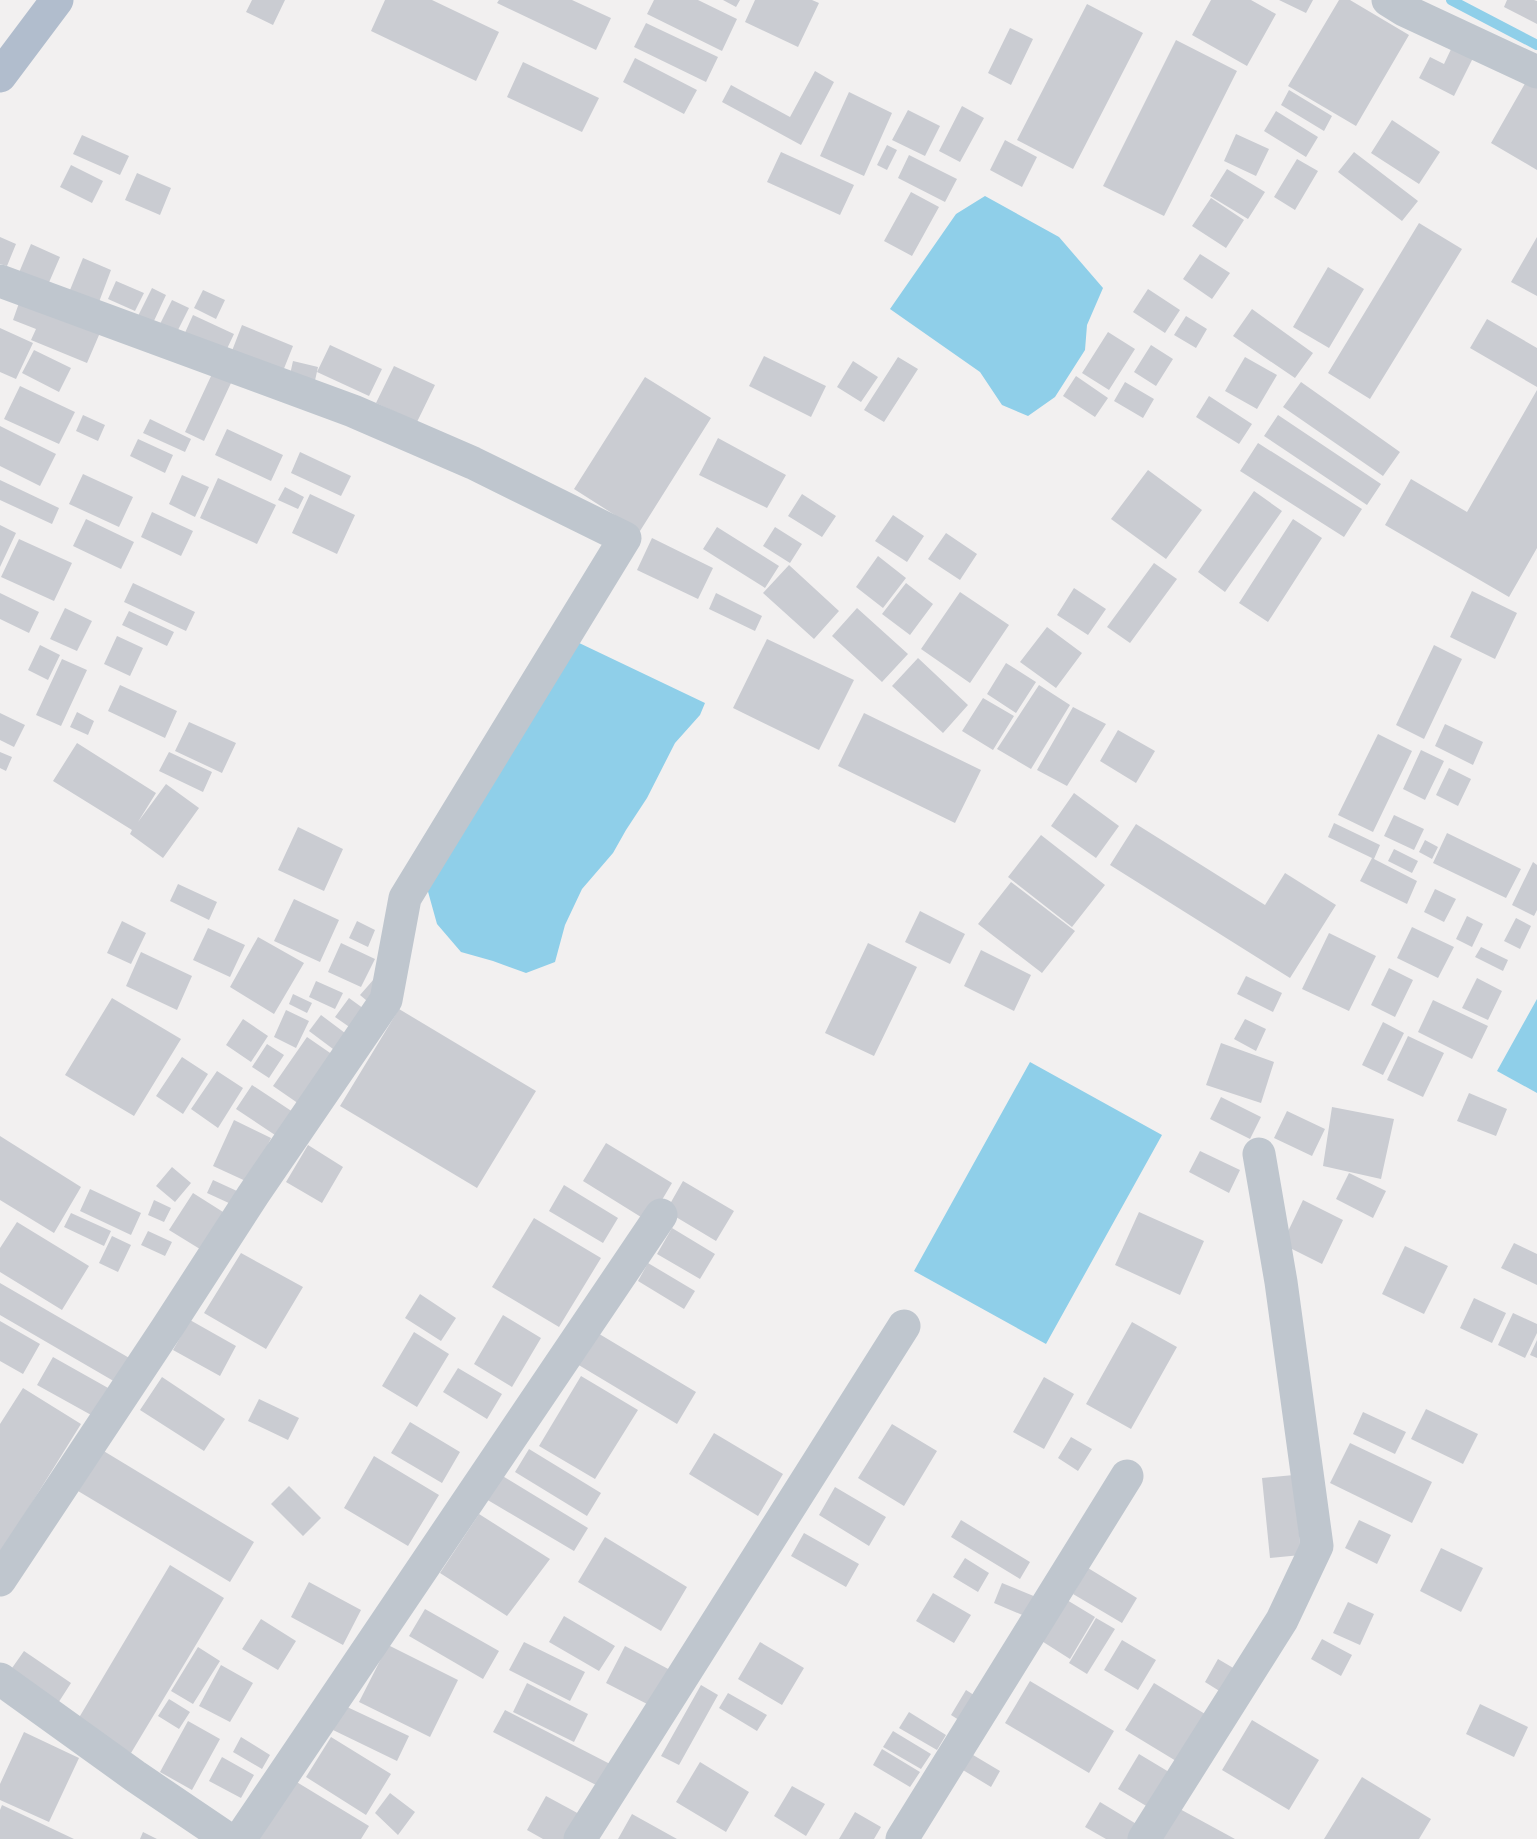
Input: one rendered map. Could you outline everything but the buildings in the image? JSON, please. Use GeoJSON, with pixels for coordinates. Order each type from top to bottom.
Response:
{"type":"FeatureCollection","features":[{"type":"Feature","properties":{"kind":"main road"},"geometry":{"type":"LineString","coordinates":[[0,76],[57,0]]}},
{"type":"Feature","properties":{"kind":"street"},"geometry":{"type":"LineString","coordinates":[[1388,0],[1404,10],[1537,72]]}},
{"type":"Feature","properties":{"kind":"street"},"geometry":{"type":"LineString","coordinates":[[0,281],[353,411],[473,463],[624,538],[405,898],[386,1000],[253,1196],[0,1580]]}},
{"type":"Feature","properties":{"kind":"street"},"geometry":{"type":"LineString","coordinates":[[1144,1839],[1282,1620],[1317,1546],[1281,1282],[1258,1154]]}},
{"type":"Feature","properties":{"kind":"street"},"geometry":{"type":"LineString","coordinates":[[240,1839],[661,1215]]}},
{"type":"Feature","properties":{"kind":"street"},"geometry":{"type":"LineString","coordinates":[[580,1839],[904,1326]]}},
{"type":"Feature","properties":{"kind":"street"},"geometry":{"type":"LineString","coordinates":[[902,1839],[1127,1476]]}},
{"type":"Feature","properties":{"kind":"street"},"geometry":{"type":"LineString","coordinates":[[0,1679],[135,1776],[228,1839]]}},
{"type":"Feature","properties":{"kind":"water"},"geometry":{"type":"Polygon","coordinates":[[[985,196],[1059,237],[1103,288],[1087,325],[1085,350],[1055,397],[1028,416],[1002,405],[980,372],[890,309],[956,214],[985,196]]]}},
{"type":"Feature","properties":{"kind":"water"},"geometry":{"type":"Polygon","coordinates":[[[575,641],[705,703],[700,715],[675,743],[647,798],[613,853],[582,889],[565,925],[555,962],[526,973],[461,952],[437,924],[427,888],[575,641]]]}},
{"type":"Feature","properties":{"kind":"water"},"geometry":{"type":"Polygon","coordinates":[[[1537,999],[1537,1093],[1497,1071],[1537,999]]]}},
{"type":"Feature","properties":{"kind":"water"},"geometry":{"type":"Polygon","coordinates":[[[1030,1062],[1162,1135],[1046,1344],[914,1271],[1030,1062]]]}},
{"type":"Feature","properties":{"kind":"waterway"},"geometry":{"type":"LineString","coordinates":[[1451,0],[1537,45]]}}]}
